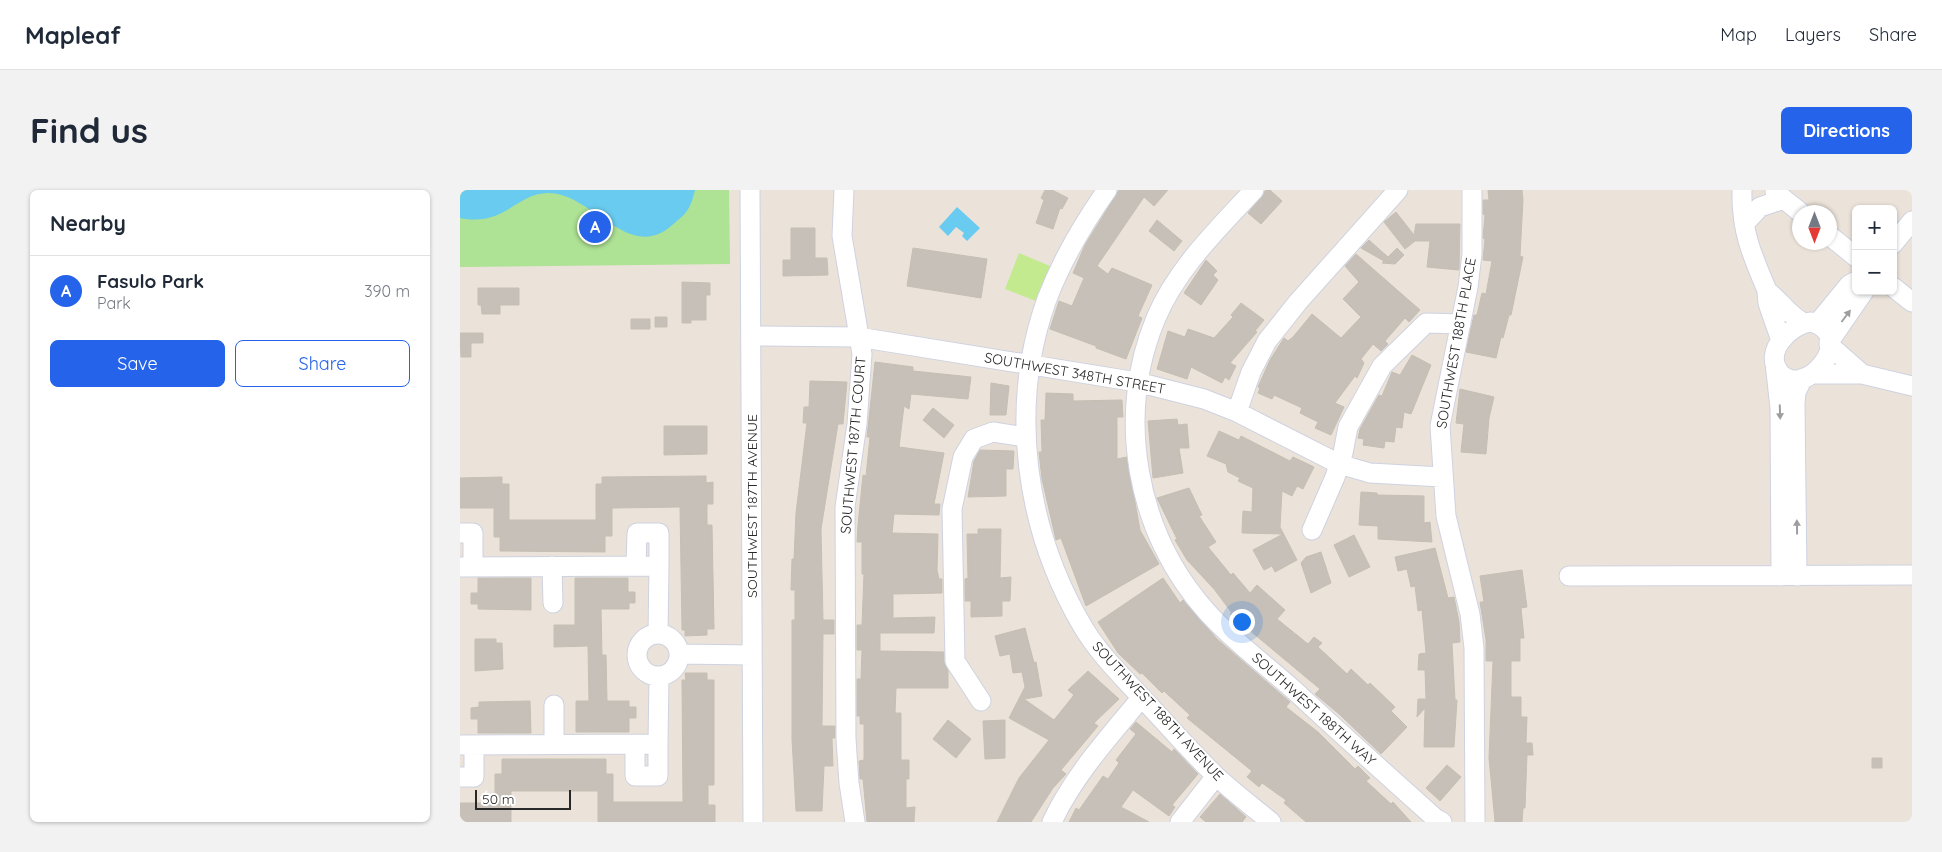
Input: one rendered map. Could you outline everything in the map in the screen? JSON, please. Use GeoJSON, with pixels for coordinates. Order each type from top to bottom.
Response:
{"type":"FeatureCollection","features":[{"type":"Feature","properties":{"kind":"street","name":"SOUTHWEST 187TH AVENUE"},"geometry":{"type":"LineString","coordinates":[[750,190],[754,822]]}},
{"type":"Feature","properties":{"kind":"street","name":"SOUTHWEST 187TH COURT"},"geometry":{"type":"LineString","coordinates":[[844,190],[842,236],[862,354],[857,424],[846,507],[846,739],[849,783],[855,822]]}},
{"type":"Feature","properties":{"kind":"street","name":"SOUTHWEST 188TH AVENUE"},"geometry":{"type":"LineString","coordinates":[[1107,190],[1071,245],[1047,299],[1031,365],[1026,437],[1030,478],[1037,517],[1046,549],[1061,586],[1083,627],[1102,655],[1216,776],[1271,822]]}},
{"type":"Feature","properties":{"kind":"street","name":"SOUTHWEST 188TH WAY"},"geometry":{"type":"LineString","coordinates":[[1254,190],[1182,273],[1156,317],[1137,382],[1135,430],[1138,472],[1145,502],[1174,569],[1207,612],[1435,818],[1442,822]]}},
{"type":"Feature","properties":{"kind":"street"},"geometry":{"type":"LineString","coordinates":[[1237,412],[1251,372],[1267,341],[1298,302],[1398,190]]}},
{"type":"Feature","properties":{"kind":"street","name":"SOUTHWEST 188TH PLACE"},"geometry":{"type":"LineString","coordinates":[[1472,190],[1472,254],[1461,324],[1440,426],[1446,516],[1470,614],[1474,648],[1475,822]]}},
{"type":"Feature","properties":{"kind":"street"},"geometry":{"type":"LineString","coordinates":[[1742,190],[1744,224],[1752,258],[1767,290],[1791,315],[1827,331],[1829,344],[1826,360],[1808,376],[1796,392],[1789,576]]}},
{"type":"Feature","properties":{"kind":"street"},"geometry":{"type":"LineString","coordinates":[[1744,224],[1760,207],[1778,195],[1792,206]]}},
{"type":"Feature","properties":{"kind":"street"},"geometry":{"type":"LineString","coordinates":[[1897,239],[1912,221]]}},
{"type":"Feature","properties":{"kind":"street"},"geometry":{"type":"LineString","coordinates":[[1837,242],[1852,254]]}},
{"type":"Feature","properties":{"kind":"street"},"geometry":{"type":"LineString","coordinates":[[1789,576],[1780,408],[1775,354],[1781,341],[1792,328],[1811,323],[1852,284]]}},
{"type":"Feature","properties":{"kind":"street"},"geometry":{"type":"LineString","coordinates":[[1767,290],[1767,301],[1781,341]]}},
{"type":"Feature","properties":{"kind":"street"},"geometry":{"type":"LineString","coordinates":[[1897,290],[1912,302]]}},
{"type":"Feature","properties":{"kind":"street"},"geometry":{"type":"LineString","coordinates":[[1829,344],[1861,295]]}},
{"type":"Feature","properties":{"kind":"street"},"geometry":{"type":"LineString","coordinates":[[1312,530],[1339,464],[1348,427],[1382,366],[1426,323],[1461,324]]}},
{"type":"Feature","properties":{"kind":"street","name":"SOUTHWEST 348TH STREET"},"geometry":{"type":"LineString","coordinates":[[751,336],[858,336],[1137,382],[1204,399],[1237,412],[1339,464],[1370,473],[1442,476]]}},
{"type":"Feature","properties":{"kind":"street"},"geometry":{"type":"LineString","coordinates":[[1829,344],[1862,374]]}},
{"type":"Feature","properties":{"kind":"street"},"geometry":{"type":"LineString","coordinates":[[1775,363],[1783,375],[1862,374],[1912,386]]}},
{"type":"Feature","properties":{"kind":"street"},"geometry":{"type":"LineString","coordinates":[[981,701],[955,661],[952,509],[963,457],[974,439],[993,432],[1026,437]]}},
{"type":"Feature","properties":{"kind":"street"},"geometry":{"type":"LineString","coordinates":[[460,533],[473,533],[466,567],[659,566]]}},
{"type":"Feature","properties":{"kind":"street"},"geometry":{"type":"LineString","coordinates":[[636,566],[636,533],[659,533],[658,634]]}},
{"type":"Feature","properties":{"kind":"street"},"geometry":{"type":"LineString","coordinates":[[552,566],[552,603]]}},
{"type":"Feature","properties":{"kind":"street"},"geometry":{"type":"LineString","coordinates":[[1569,576],[1912,575]]}},
{"type":"Feature","properties":{"kind":"street"},"geometry":{"type":"LineString","coordinates":[[658,634],[665,635],[675,642],[679,654],[676,666],[671,671],[659,676],[652,675],[642,668],[638,655],[641,643],[652,635],[658,634]]}},
{"type":"Feature","properties":{"kind":"street"},"geometry":{"type":"LineString","coordinates":[[679,654],[752,655]]}},
{"type":"Feature","properties":{"kind":"street"},"geometry":{"type":"LineString","coordinates":[[635,744],[635,776],[658,776],[659,676]]}},
{"type":"Feature","properties":{"kind":"street"},"geometry":{"type":"LineString","coordinates":[[1052,822],[1064,798],[1099,749],[1142,697]]}},
{"type":"Feature","properties":{"kind":"street"},"geometry":{"type":"LineString","coordinates":[[554,705],[554,744]]}},
{"type":"Feature","properties":{"kind":"street"},"geometry":{"type":"LineString","coordinates":[[460,777],[474,777],[467,745],[658,744]]}},
{"type":"Feature","properties":{"kind":"street"},"geometry":{"type":"LineString","coordinates":[[1180,822],[1216,776]]}},
{"type":"Feature","properties":{"kind":"green space"},"geometry":{"type":"Polygon","coordinates":[[[460,190],[729,190],[730,264],[460,267],[460,190]]]}},
{"type":"Feature","properties":{"kind":"green space"},"geometry":{"type":"Polygon","coordinates":[[[1019,253],[1050,266],[1036,301],[1005,289],[1019,253]]]}},
{"type":"Feature","properties":{"kind":"water"},"geometry":{"type":"Polygon","coordinates":[[[460,190],[695,190],[689,207],[676,222],[655,235],[640,236],[625,232],[579,203],[564,196],[548,193],[537,194],[527,198],[488,218],[475,220],[460,218],[460,190]]]}},
{"type":"Feature","properties":{"kind":"water"},"geometry":{"type":"Polygon","coordinates":[[[957,207],[980,228],[967,241],[962,236],[964,233],[956,227],[948,236],[939,227],[957,207]]]}},
{"type":"Feature","properties":{"kind":"building"},"geometry":{"type":"Polygon","coordinates":[[[1045,190],[1052,190],[1068,198],[1062,209],[1060,208],[1053,229],[1036,223],[1044,200],[1041,198],[1045,190]]]}},
{"type":"Feature","properties":{"kind":"building"},"geometry":{"type":"Polygon","coordinates":[[[1119,190],[1168,190],[1154,206],[1144,197],[1097,266],[1108,274],[1112,268],[1152,285],[1138,316],[1142,318],[1126,359],[1050,329],[1059,301],[1072,306],[1084,278],[1073,273],[1085,245],[1119,190]]]}},
{"type":"Feature","properties":{"kind":"building"},"geometry":{"type":"Polygon","coordinates":[[[1266,190],[1270,190],[1282,201],[1261,224],[1248,213],[1266,190]]]}},
{"type":"Feature","properties":{"kind":"building"},"geometry":{"type":"Polygon","coordinates":[[[1488,190],[1522,190],[1523,200],[1520,256],[1523,257],[1511,315],[1509,315],[1503,338],[1501,337],[1496,358],[1466,352],[1474,315],[1477,315],[1482,293],[1486,294],[1492,261],[1483,260],[1485,215],[1483,214],[1483,200],[1489,200],[1488,190]]]}},
{"type":"Feature","properties":{"kind":"building"},"geometry":{"type":"Polygon","coordinates":[[[1396,212],[1414,235],[1416,224],[1460,224],[1459,270],[1427,267],[1430,241],[1415,241],[1405,249],[1384,222],[1396,212]]]}},
{"type":"Feature","properties":{"kind":"building"},"geometry":{"type":"Polygon","coordinates":[[[1157,220],[1182,241],[1174,251],[1149,231],[1157,220]]]}},
{"type":"Feature","properties":{"kind":"building"},"geometry":{"type":"Polygon","coordinates":[[[791,228],[815,228],[815,258],[827,258],[828,275],[783,276],[783,260],[791,260],[791,228]]]}},
{"type":"Feature","properties":{"kind":"building"},"geometry":{"type":"Polygon","coordinates":[[[1369,240],[1388,257],[1397,248],[1404,255],[1395,264],[1382,263],[1384,261],[1361,248],[1369,240]]]}},
{"type":"Feature","properties":{"kind":"building"},"geometry":{"type":"Polygon","coordinates":[[[913,248],[987,259],[981,298],[907,286],[913,248]]]}},
{"type":"Feature","properties":{"kind":"building"},"geometry":{"type":"Polygon","coordinates":[[[1356,254],[1420,310],[1409,322],[1405,318],[1385,341],[1388,344],[1381,351],[1373,344],[1361,359],[1364,363],[1357,378],[1355,376],[1335,403],[1344,407],[1331,435],[1315,428],[1318,422],[1300,413],[1302,408],[1274,395],[1272,399],[1258,393],[1260,388],[1258,387],[1270,360],[1284,338],[1288,341],[1293,337],[1312,314],[1341,338],[1361,317],[1343,299],[1359,282],[1345,266],[1356,254]]]}},
{"type":"Feature","properties":{"kind":"building"},"geometry":{"type":"Polygon","coordinates":[[[1206,260],[1217,271],[1213,275],[1218,280],[1201,305],[1184,293],[1206,260]]]}},
{"type":"Feature","properties":{"kind":"building"},"geometry":{"type":"Polygon","coordinates":[[[682,282],[710,283],[710,295],[706,295],[706,320],[691,320],[691,323],[682,323],[682,282]]]}},
{"type":"Feature","properties":{"kind":"building"},"geometry":{"type":"Polygon","coordinates":[[[478,288],[519,288],[519,305],[500,305],[500,314],[482,314],[481,305],[478,305],[478,288]]]}},
{"type":"Feature","properties":{"kind":"building"},"geometry":{"type":"Polygon","coordinates":[[[1241,303],[1264,320],[1255,331],[1257,332],[1230,363],[1236,366],[1229,380],[1225,377],[1222,383],[1191,367],[1187,379],[1157,369],[1168,331],[1185,337],[1188,329],[1214,338],[1233,317],[1231,315],[1241,303]]]}},
{"type":"Feature","properties":{"kind":"building"},"geometry":{"type":"Polygon","coordinates":[[[655,317],[667,317],[667,327],[655,327],[655,317]]]}},
{"type":"Feature","properties":{"kind":"building"},"geometry":{"type":"Polygon","coordinates":[[[631,319],[650,319],[650,329],[631,329],[631,319]]]}},
{"type":"Feature","properties":{"kind":"building"},"geometry":{"type":"Polygon","coordinates":[[[460,333],[483,333],[483,343],[471,343],[471,357],[461,357],[460,333]]]}},
{"type":"Feature","properties":{"kind":"building"},"geometry":{"type":"Polygon","coordinates":[[[1412,355],[1431,365],[1411,414],[1404,412],[1402,428],[1396,427],[1394,442],[1385,441],[1384,448],[1363,445],[1364,439],[1358,438],[1360,429],[1379,395],[1382,396],[1392,372],[1400,375],[1412,355]]]}},
{"type":"Feature","properties":{"kind":"building"},"geometry":{"type":"Polygon","coordinates":[[[875,362],[913,367],[913,371],[971,377],[968,399],[911,394],[909,409],[904,406],[899,447],[944,453],[934,504],[940,504],[939,515],[894,514],[892,533],[938,534],[937,570],[939,579],[942,579],[942,593],[893,594],[893,618],[935,617],[934,633],[880,633],[880,651],[944,652],[944,662],[948,670],[948,688],[896,688],[895,713],[901,713],[901,760],[909,760],[909,779],[906,779],[906,808],[915,807],[914,822],[867,822],[863,779],[860,779],[859,761],[864,760],[864,724],[860,724],[860,716],[857,716],[857,679],[861,679],[862,650],[857,650],[857,625],[862,625],[864,574],[862,574],[862,542],[857,542],[863,475],[866,476],[870,437],[867,437],[875,362]]]}},
{"type":"Feature","properties":{"kind":"building"},"geometry":{"type":"Polygon","coordinates":[[[810,381],[847,382],[843,424],[838,424],[821,529],[823,620],[834,620],[834,634],[823,634],[822,726],[835,726],[835,738],[832,738],[833,766],[824,766],[822,811],[796,811],[792,739],[792,620],[795,620],[795,590],[791,590],[792,559],[794,559],[796,513],[807,423],[803,423],[804,407],[809,407],[810,381]]]}},
{"type":"Feature","properties":{"kind":"building"},"geometry":{"type":"Polygon","coordinates":[[[991,383],[1009,386],[1006,415],[990,415],[991,383]]]}},
{"type":"Feature","properties":{"kind":"building"},"geometry":{"type":"Polygon","coordinates":[[[1460,389],[1494,397],[1489,418],[1486,454],[1461,452],[1464,424],[1456,423],[1460,389]]]}},
{"type":"Feature","properties":{"kind":"building"},"geometry":{"type":"Polygon","coordinates":[[[1046,393],[1073,394],[1073,401],[1122,400],[1123,417],[1117,417],[1117,459],[1127,457],[1140,530],[1159,564],[1086,606],[1061,538],[1056,540],[1042,479],[1039,452],[1042,452],[1041,420],[1045,420],[1046,393]]]}},
{"type":"Feature","properties":{"kind":"building"},"geometry":{"type":"Polygon","coordinates":[[[933,408],[954,425],[944,438],[923,420],[933,408]]]}},
{"type":"Feature","properties":{"kind":"building"},"geometry":{"type":"Polygon","coordinates":[[[1177,419],[1178,425],[1187,424],[1189,448],[1179,448],[1183,473],[1153,478],[1148,421],[1177,419]]]}},
{"type":"Feature","properties":{"kind":"building"},"geometry":{"type":"Polygon","coordinates":[[[664,426],[707,426],[707,454],[664,455],[664,426]]]}},
{"type":"Feature","properties":{"kind":"building"},"geometry":{"type":"Polygon","coordinates":[[[1219,431],[1239,440],[1241,436],[1290,461],[1293,457],[1314,467],[1303,489],[1297,486],[1292,496],[1282,491],[1280,527],[1297,560],[1275,572],[1272,566],[1264,570],[1253,550],[1283,534],[1242,533],[1243,511],[1252,512],[1253,488],[1238,481],[1240,478],[1228,472],[1226,464],[1207,456],[1219,431]]]}},
{"type":"Feature","properties":{"kind":"building"},"geometry":{"type":"Polygon","coordinates":[[[980,450],[1014,451],[1013,469],[1006,469],[1006,496],[968,497],[974,461],[980,450]]]}},
{"type":"Feature","properties":{"kind":"building"},"geometry":{"type":"Polygon","coordinates":[[[706,476],[706,483],[713,482],[713,504],[707,504],[707,525],[712,525],[714,629],[707,629],[707,635],[685,636],[685,630],[682,630],[680,507],[612,508],[612,536],[605,536],[605,552],[500,551],[500,537],[494,537],[494,508],[460,508],[460,478],[502,477],[502,484],[509,484],[509,520],[596,520],[596,484],[602,484],[602,477],[706,476]]]}},
{"type":"Feature","properties":{"kind":"building"},"geometry":{"type":"Polygon","coordinates":[[[1189,488],[1202,515],[1199,516],[1216,542],[1208,547],[1231,575],[1233,573],[1250,593],[1257,585],[1285,610],[1277,619],[1308,644],[1314,637],[1322,643],[1318,647],[1347,674],[1351,669],[1368,685],[1370,683],[1395,707],[1391,711],[1407,727],[1381,754],[1315,694],[1320,689],[1230,614],[1232,613],[1214,589],[1187,560],[1175,540],[1177,539],[1157,498],[1189,488]]]}},
{"type":"Feature","properties":{"kind":"building"},"geometry":{"type":"Polygon","coordinates":[[[1361,492],[1377,493],[1377,495],[1424,496],[1424,523],[1430,522],[1432,542],[1378,539],[1378,526],[1359,525],[1361,492]]]}},
{"type":"Feature","properties":{"kind":"building"},"geometry":{"type":"Polygon","coordinates":[[[978,529],[1001,529],[1000,578],[1011,577],[1010,601],[1002,601],[1002,616],[971,617],[971,601],[965,601],[965,579],[968,578],[967,534],[978,534],[978,529]]]}},
{"type":"Feature","properties":{"kind":"building"},"geometry":{"type":"Polygon","coordinates":[[[1354,535],[1370,567],[1349,577],[1334,545],[1354,535]]]}},
{"type":"Feature","properties":{"kind":"building"},"geometry":{"type":"Polygon","coordinates":[[[1435,548],[1448,598],[1454,597],[1459,622],[1460,642],[1452,643],[1455,700],[1457,700],[1454,747],[1424,747],[1425,708],[1417,717],[1418,699],[1426,699],[1425,670],[1418,670],[1419,654],[1426,653],[1422,610],[1418,611],[1415,586],[1411,587],[1407,569],[1398,571],[1395,557],[1435,548]]]}},
{"type":"Feature","properties":{"kind":"building"},"geometry":{"type":"Polygon","coordinates":[[[1321,552],[1331,583],[1311,593],[1301,563],[1306,557],[1321,552]]]}},
{"type":"Feature","properties":{"kind":"building"},"geometry":{"type":"Polygon","coordinates":[[[1522,570],[1527,607],[1521,608],[1524,638],[1520,638],[1520,661],[1511,661],[1511,697],[1521,697],[1521,717],[1527,717],[1526,743],[1532,743],[1533,755],[1527,755],[1525,808],[1523,808],[1522,822],[1495,822],[1489,758],[1493,661],[1486,661],[1486,640],[1480,602],[1484,602],[1480,576],[1522,570]]]}},
{"type":"Feature","properties":{"kind":"building"},"geometry":{"type":"Polygon","coordinates":[[[478,578],[531,578],[531,610],[478,609],[478,604],[471,604],[471,593],[478,593],[478,578]]]}},
{"type":"Feature","properties":{"kind":"building"},"geometry":{"type":"Polygon","coordinates":[[[575,578],[628,578],[628,592],[635,592],[635,603],[629,603],[629,609],[601,609],[602,655],[606,655],[607,701],[629,701],[629,707],[636,707],[636,718],[629,718],[629,732],[576,732],[576,701],[589,701],[588,646],[554,647],[554,625],[575,625],[575,578]]]}},
{"type":"Feature","properties":{"kind":"building"},"geometry":{"type":"Polygon","coordinates":[[[1163,578],[1180,603],[1183,600],[1217,639],[1290,702],[1286,707],[1318,732],[1355,769],[1358,766],[1370,778],[1366,781],[1391,804],[1393,802],[1411,822],[1306,822],[1284,803],[1286,800],[1262,783],[1259,787],[1247,777],[1252,771],[1187,718],[1190,715],[1164,691],[1162,693],[1118,653],[1098,622],[1163,578]]]}},
{"type":"Feature","properties":{"kind":"building"},"geometry":{"type":"Polygon","coordinates":[[[1025,628],[1034,663],[1036,662],[1042,696],[1024,699],[1054,720],[1074,695],[1068,690],[1088,671],[1119,699],[1094,723],[1098,726],[1061,770],[1066,774],[1053,788],[1031,822],[997,822],[1019,778],[1049,740],[1009,718],[1025,687],[1022,672],[1013,673],[1010,654],[1000,656],[995,636],[1025,628]]]}},
{"type":"Feature","properties":{"kind":"building"},"geometry":{"type":"Polygon","coordinates":[[[475,639],[496,639],[496,643],[502,643],[503,669],[475,671],[475,639]]]}},
{"type":"Feature","properties":{"kind":"building"},"geometry":{"type":"Polygon","coordinates":[[[685,673],[707,673],[707,680],[714,680],[714,785],[708,785],[708,805],[715,805],[715,822],[598,822],[598,791],[511,791],[511,822],[460,822],[460,803],[495,803],[495,774],[502,774],[502,759],[606,759],[606,774],[613,774],[613,802],[683,802],[682,680],[686,680],[685,673]]]}},
{"type":"Feature","properties":{"kind":"building"},"geometry":{"type":"Polygon","coordinates":[[[530,701],[531,733],[478,733],[478,719],[471,719],[471,708],[479,707],[479,702],[530,701]]]}},
{"type":"Feature","properties":{"kind":"building"},"geometry":{"type":"Polygon","coordinates":[[[948,720],[971,739],[956,758],[933,739],[948,720]]]}},
{"type":"Feature","properties":{"kind":"building"},"geometry":{"type":"Polygon","coordinates":[[[1005,720],[1005,758],[985,759],[983,721],[1005,720]]]}},
{"type":"Feature","properties":{"kind":"building"},"geometry":{"type":"Polygon","coordinates":[[[1136,722],[1172,752],[1174,749],[1198,774],[1172,805],[1175,807],[1169,816],[1133,790],[1121,807],[1149,822],[1069,822],[1076,808],[1079,810],[1103,776],[1108,779],[1119,763],[1116,760],[1136,734],[1130,729],[1136,722]]]}},
{"type":"Feature","properties":{"kind":"building"},"geometry":{"type":"Polygon","coordinates":[[[1872,758],[1882,758],[1882,768],[1872,768],[1872,758]]]}},
{"type":"Feature","properties":{"kind":"building"},"geometry":{"type":"Polygon","coordinates":[[[1447,765],[1461,777],[1440,801],[1426,788],[1447,765]]]}},
{"type":"Feature","properties":{"kind":"building"},"geometry":{"type":"Polygon","coordinates":[[[1220,794],[1246,817],[1242,822],[1206,822],[1200,817],[1220,794]]]}},
{"type":"Feature","properties":{"kind":"place","name":"Fasulo Park"},"geometry":{"type":"Point","coordinates":[595,227]}}]}
